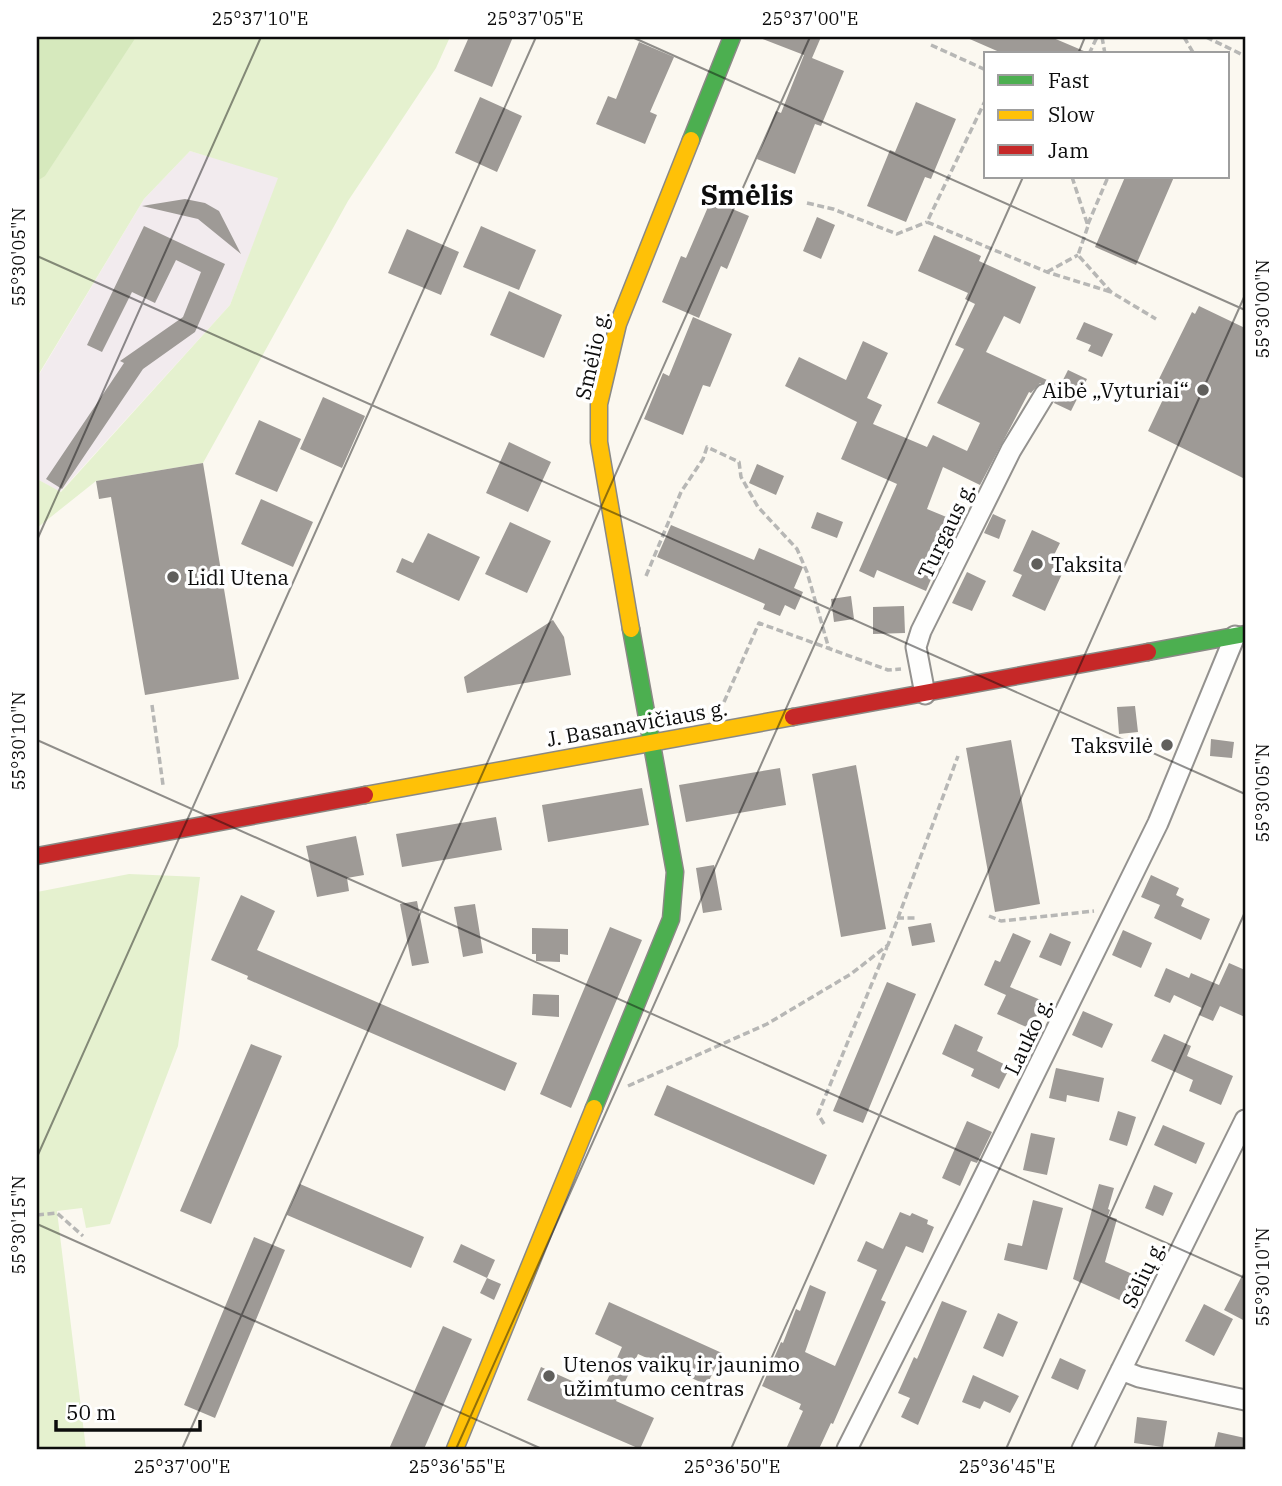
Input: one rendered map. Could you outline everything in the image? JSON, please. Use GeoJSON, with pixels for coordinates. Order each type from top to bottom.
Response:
{"type":"FeatureCollection","features":[{"type":"Feature","properties":{"kind":"street","name":"Smėlio g."},"geometry":{"type":"LineString","coordinates":[[455,1449],[671,919],[675,872],[602,455],[600,404],[618,324],[732,37]]}},
{"type":"Feature","properties":{"kind":"street","name":"Turgaus g."},"geometry":{"type":"LineString","coordinates":[[925,694],[916,647],[921,631],[1011,450],[1045,394]]}},
{"type":"Feature","properties":{"kind":"street","name":"J. Basanavičiaus g."},"geometry":{"type":"LineString","coordinates":[[37,856],[1240,635]]}},
{"type":"Feature","properties":{"kind":"street","name":"Lauko g."},"geometry":{"type":"LineString","coordinates":[[847,1449],[1158,823],[1240,635]]}},
{"type":"Feature","properties":{"kind":"street","name":"Sėlių g."},"geometry":{"type":"LineString","coordinates":[[1082,1449],[1245,1120]]}},
{"type":"Feature","properties":{"kind":"street"},"geometry":{"type":"LineString","coordinates":[[1121,1370],[1152,1380],[1245,1401]]}},
{"type":"Feature","properties":{"kind":"path"},"geometry":{"type":"LineString","coordinates":[[1090,52],[1100,37]]}},
{"type":"Feature","properties":{"kind":"path"},"geometry":{"type":"LineString","coordinates":[[1206,37],[1245,56]]}},
{"type":"Feature","properties":{"kind":"path"},"geometry":{"type":"LineString","coordinates":[[931,45],[984,69]]}},
{"type":"Feature","properties":{"kind":"path"},"geometry":{"type":"LineString","coordinates":[[807,203],[833,209],[897,234],[927,222],[984,103]]}},
{"type":"Feature","properties":{"kind":"path"},"geometry":{"type":"LineString","coordinates":[[1071,178],[1088,226]]}},
{"type":"Feature","properties":{"kind":"path"},"geometry":{"type":"LineString","coordinates":[[1047,272],[1078,256],[1108,178]]}},
{"type":"Feature","properties":{"kind":"path"},"geometry":{"type":"LineString","coordinates":[[927,222],[1047,272],[1111,292],[1156,319]]}},
{"type":"Feature","properties":{"kind":"path"},"geometry":{"type":"LineString","coordinates":[[1078,256],[1111,292]]}},
{"type":"Feature","properties":{"kind":"path"},"geometry":{"type":"LineString","coordinates":[[645,578],[681,492],[703,459],[707,447],[739,463],[741,477],[758,508],[797,549],[807,572],[829,649]]}},
{"type":"Feature","properties":{"kind":"path"},"geometry":{"type":"LineString","coordinates":[[724,703],[759,623],[888,670],[920,667]]}},
{"type":"Feature","properties":{"kind":"path"},"geometry":{"type":"LineString","coordinates":[[152,705],[163,785]]}},
{"type":"Feature","properties":{"kind":"path"},"geometry":{"type":"LineString","coordinates":[[824,1125],[818,1114],[887,945],[958,756]]}},
{"type":"Feature","properties":{"kind":"path"},"geometry":{"type":"LineString","coordinates":[[989,916],[1002,921],[1097,910],[1112,916]]}},
{"type":"Feature","properties":{"kind":"path"},"geometry":{"type":"LineString","coordinates":[[897,918],[918,918]]}},
{"type":"Feature","properties":{"kind":"path"},"geometry":{"type":"LineString","coordinates":[[596,1101],[767,1024],[851,974],[887,945]]}},
{"type":"Feature","properties":{"kind":"path"},"geometry":{"type":"LineString","coordinates":[[37,1215],[57,1213],[83,1236]]}},
{"type":"Feature","properties":{"kind":"shaded area"},"geometry":{"type":"Polygon","coordinates":[[[190,151],[279,177],[230,305],[60,492],[37,479],[37,378],[144,199],[190,151]]]}},
{"type":"Feature","properties":{"kind":"green space"},"geometry":{"type":"Polygon","coordinates":[[[37,37],[450,37],[436,68],[348,201],[203,463],[96,481],[37,528],[37,479],[61,492],[230,305],[278,178],[190,151],[144,199],[37,377],[37,37]]]}},
{"type":"Feature","properties":{"kind":"green space"},"geometry":{"type":"Polygon","coordinates":[[[37,37],[136,37],[45,176],[37,181],[37,37]]]}},
{"type":"Feature","properties":{"kind":"green space"},"geometry":{"type":"Polygon","coordinates":[[[129,874],[200,877],[178,1046],[110,1224],[86,1228],[82,1208],[57,1211],[86,1449],[37,1449],[37,892],[129,874]]]}},
{"type":"Feature","properties":{"kind":"building"},"geometry":{"type":"Polygon","coordinates":[[[469,37],[513,37],[492,87],[454,71],[469,37]]]}},
{"type":"Feature","properties":{"kind":"building"},"geometry":{"type":"Polygon","coordinates":[[[821,37],[812,58],[844,71],[821,126],[815,124],[795,174],[757,159],[776,111],[781,113],[804,55],[760,38],[821,37]]]}},
{"type":"Feature","properties":{"kind":"building"},"geometry":{"type":"Polygon","coordinates":[[[965,37],[1051,37],[1086,52],[999,52],[965,37]]]}},
{"type":"Feature","properties":{"kind":"building"},"geometry":{"type":"Polygon","coordinates":[[[639,42],[674,57],[650,112],[657,115],[645,144],[596,124],[608,96],[616,99],[639,42]]]}},
{"type":"Feature","properties":{"kind":"building"},"geometry":{"type":"Polygon","coordinates":[[[480,97],[522,116],[497,172],[455,153],[480,97]]]}},
{"type":"Feature","properties":{"kind":"building"},"geometry":{"type":"Polygon","coordinates":[[[916,102],[956,119],[931,179],[925,177],[906,222],[867,206],[890,150],[895,152],[916,102]]]}},
{"type":"Feature","properties":{"kind":"building"},"geometry":{"type":"Polygon","coordinates":[[[1125,178],[1174,178],[1136,265],[1095,247],[1125,178]]]}},
{"type":"Feature","properties":{"kind":"building"},"geometry":{"type":"Polygon","coordinates":[[[185,199],[205,203],[219,211],[241,254],[198,219],[142,206],[185,199]]]}},
{"type":"Feature","properties":{"kind":"building"},"geometry":{"type":"Polygon","coordinates":[[[711,200],[749,216],[727,269],[721,266],[699,318],[662,302],[681,256],[686,258],[711,200]]]}},
{"type":"Feature","properties":{"kind":"building"},"geometry":{"type":"Polygon","coordinates":[[[817,217],[835,225],[821,259],[803,251],[817,217]]]}},
{"type":"Feature","properties":{"kind":"building"},"geometry":{"type":"Polygon","coordinates":[[[144,226],[225,264],[195,332],[143,369],[62,489],[46,479],[124,363],[120,361],[183,317],[201,272],[176,260],[155,303],[132,292],[102,352],[87,345],[144,226]]]}},
{"type":"Feature","properties":{"kind":"building"},"geometry":{"type":"Polygon","coordinates":[[[481,226],[536,250],[519,290],[463,267],[481,226]]]}},
{"type":"Feature","properties":{"kind":"building"},"geometry":{"type":"Polygon","coordinates":[[[407,229],[459,252],[441,295],[388,273],[407,229]]]}},
{"type":"Feature","properties":{"kind":"building"},"geometry":{"type":"Polygon","coordinates":[[[934,235],[981,256],[979,261],[1036,287],[1020,324],[1004,316],[986,352],[1060,386],[1068,370],[1087,379],[1071,411],[1054,403],[1057,394],[1051,383],[1040,383],[1029,392],[980,485],[943,467],[927,509],[961,523],[947,552],[943,551],[926,591],[877,570],[874,578],[859,571],[897,484],[841,459],[857,422],[785,386],[799,357],[846,380],[863,341],[888,353],[867,398],[882,405],[873,424],[927,447],[933,435],[967,451],[980,423],[937,403],[964,349],[955,345],[975,304],[965,299],[968,293],[918,271],[934,235]]]}},
{"type":"Feature","properties":{"kind":"building"},"geometry":{"type":"Polygon","coordinates":[[[509,291],[562,315],[544,358],[490,335],[509,291]]]}},
{"type":"Feature","properties":{"kind":"building","name":"Aibė „Vyturiai“"},"geometry":{"type":"Polygon","coordinates":[[[1199,306],[1245,328],[1245,479],[1148,431],[1166,393],[1155,387],[1192,312],[1195,314],[1199,306]]]}},
{"type":"Feature","properties":{"kind":"building"},"geometry":{"type":"Polygon","coordinates":[[[693,317],[732,334],[710,387],[703,385],[683,435],[644,419],[663,373],[669,376],[693,317]]]}},
{"type":"Feature","properties":{"kind":"building"},"geometry":{"type":"Polygon","coordinates":[[[1084,322],[1113,334],[1102,357],[1088,351],[1091,345],[1076,339],[1084,322]]]}},
{"type":"Feature","properties":{"kind":"building"},"geometry":{"type":"Polygon","coordinates":[[[323,397],[365,416],[342,468],[300,449],[323,397]]]}},
{"type":"Feature","properties":{"kind":"building"},"geometry":{"type":"Polygon","coordinates":[[[259,420],[301,439],[277,492],[235,474],[259,420]]]}},
{"type":"Feature","properties":{"kind":"building"},"geometry":{"type":"Polygon","coordinates":[[[509,442],[551,462],[528,512],[486,493],[509,442]]]}},
{"type":"Feature","properties":{"kind":"building","name":"Lidl Utena"},"geometry":{"type":"Polygon","coordinates":[[[203,463],[239,679],[145,695],[111,497],[99,499],[96,481],[203,463]]]}},
{"type":"Feature","properties":{"kind":"building"},"geometry":{"type":"Polygon","coordinates":[[[757,464],[784,476],[776,495],[749,483],[757,464]]]}},
{"type":"Feature","properties":{"kind":"building"},"geometry":{"type":"Polygon","coordinates":[[[261,499],[313,522],[293,567],[241,544],[261,499]]]}},
{"type":"Feature","properties":{"kind":"building"},"geometry":{"type":"Polygon","coordinates":[[[817,512],[843,522],[837,538],[811,528],[817,512]]]}},
{"type":"Feature","properties":{"kind":"building"},"geometry":{"type":"Polygon","coordinates":[[[993,514],[1006,520],[999,539],[984,533],[993,514]]]}},
{"type":"Feature","properties":{"kind":"building"},"geometry":{"type":"Polygon","coordinates":[[[510,522],[551,541],[527,593],[485,574],[510,522]]]}},
{"type":"Feature","properties":{"kind":"building"},"geometry":{"type":"Polygon","coordinates":[[[671,525],[754,560],[759,548],[803,567],[794,588],[803,592],[795,610],[785,605],[780,616],[763,609],[765,604],[657,557],[671,525]]]}},
{"type":"Feature","properties":{"kind":"building","name":"Taksita"},"geometry":{"type":"Polygon","coordinates":[[[1032,530],[1060,543],[1053,557],[1062,574],[1045,611],[1012,596],[1022,575],[1013,571],[1032,530]]]}},
{"type":"Feature","properties":{"kind":"building"},"geometry":{"type":"Polygon","coordinates":[[[428,533],[480,557],[459,601],[396,572],[402,558],[413,563],[428,533]]]}},
{"type":"Feature","properties":{"kind":"building"},"geometry":{"type":"Polygon","coordinates":[[[967,572],[986,581],[972,611],[952,603],[967,572]]]}},
{"type":"Feature","properties":{"kind":"building"},"geometry":{"type":"Polygon","coordinates":[[[851,596],[854,619],[834,622],[831,599],[851,596]]]}},
{"type":"Feature","properties":{"kind":"building"},"geometry":{"type":"Polygon","coordinates":[[[904,606],[905,633],[873,634],[873,607],[904,606]]]}},
{"type":"Feature","properties":{"kind":"building"},"geometry":{"type":"Polygon","coordinates":[[[553,620],[564,637],[571,675],[467,693],[464,677],[553,620]]]}},
{"type":"Feature","properties":{"kind":"building"},"geometry":{"type":"Polygon","coordinates":[[[1135,706],[1138,732],[1119,734],[1117,707],[1135,706]]]}},
{"type":"Feature","properties":{"kind":"building"},"geometry":{"type":"Polygon","coordinates":[[[1211,739],[1234,742],[1232,758],[1210,756],[1211,739]]]}},
{"type":"Feature","properties":{"kind":"building"},"geometry":{"type":"Polygon","coordinates":[[[1011,740],[1040,904],[995,912],[966,748],[1011,740]]]}},
{"type":"Feature","properties":{"kind":"building"},"geometry":{"type":"Polygon","coordinates":[[[856,765],[886,929],[841,937],[812,774],[856,765]]]}},
{"type":"Feature","properties":{"kind":"building"},"geometry":{"type":"Polygon","coordinates":[[[780,768],[786,805],[686,822],[679,785],[780,768]]]}},
{"type":"Feature","properties":{"kind":"building"},"geometry":{"type":"Polygon","coordinates":[[[642,788],[649,825],[548,842],[542,805],[642,788]]]}},
{"type":"Feature","properties":{"kind":"building"},"geometry":{"type":"Polygon","coordinates":[[[496,817],[502,850],[402,867],[396,834],[496,817]]]}},
{"type":"Feature","properties":{"kind":"building"},"geometry":{"type":"Polygon","coordinates":[[[356,836],[364,875],[347,878],[349,891],[317,897],[306,846],[356,836]]]}},
{"type":"Feature","properties":{"kind":"building"},"geometry":{"type":"Polygon","coordinates":[[[714,865],[722,910],[703,913],[696,868],[714,865]]]}},
{"type":"Feature","properties":{"kind":"building"},"geometry":{"type":"Polygon","coordinates":[[[1151,875],[1179,888],[1176,895],[1184,899],[1181,906],[1210,919],[1201,940],[1154,918],[1160,905],[1141,897],[1151,875]]]}},
{"type":"Feature","properties":{"kind":"building"},"geometry":{"type":"Polygon","coordinates":[[[241,895],[275,911],[257,950],[517,1063],[505,1091],[247,979],[248,976],[211,960],[241,895]]]}},
{"type":"Feature","properties":{"kind":"building"},"geometry":{"type":"Polygon","coordinates":[[[417,901],[429,963],[412,966],[400,904],[417,901]]]}},
{"type":"Feature","properties":{"kind":"building"},"geometry":{"type":"Polygon","coordinates":[[[475,904],[483,953],[463,957],[454,907],[475,904]]]}},
{"type":"Feature","properties":{"kind":"building"},"geometry":{"type":"Polygon","coordinates":[[[931,923],[935,942],[912,946],[908,927],[931,923]]]}},
{"type":"Feature","properties":{"kind":"building"},"geometry":{"type":"Polygon","coordinates":[[[610,927],[642,940],[571,1108],[540,1094],[610,927]]]}},
{"type":"Feature","properties":{"kind":"building"},"geometry":{"type":"Polygon","coordinates":[[[532,928],[568,929],[568,955],[560,954],[560,962],[536,961],[536,954],[532,954],[532,928]]]}},
{"type":"Feature","properties":{"kind":"building"},"geometry":{"type":"Polygon","coordinates":[[[1123,930],[1152,943],[1141,968],[1112,955],[1123,930]]]}},
{"type":"Feature","properties":{"kind":"building"},"geometry":{"type":"Polygon","coordinates":[[[1013,933],[1031,941],[1010,987],[1043,1001],[1031,1029],[997,1014],[1006,995],[984,985],[995,960],[1000,962],[1013,933]]]}},
{"type":"Feature","properties":{"kind":"building"},"geometry":{"type":"Polygon","coordinates":[[[1050,933],[1071,942],[1061,966],[1039,957],[1050,933]]]}},
{"type":"Feature","properties":{"kind":"building"},"geometry":{"type":"Polygon","coordinates":[[[1229,963],[1245,970],[1245,1017],[1220,1006],[1213,1021],[1199,1015],[1202,1008],[1174,995],[1170,1003],[1154,996],[1166,968],[1189,978],[1191,973],[1219,985],[1229,963]]]}},
{"type":"Feature","properties":{"kind":"building"},"geometry":{"type":"Polygon","coordinates":[[[887,982],[916,994],[863,1123],[833,1111],[887,982]]]}},
{"type":"Feature","properties":{"kind":"building"},"geometry":{"type":"Polygon","coordinates":[[[533,994],[559,995],[559,1017],[532,1015],[533,994]]]}},
{"type":"Feature","properties":{"kind":"building"},"geometry":{"type":"Polygon","coordinates":[[[1083,1011],[1113,1024],[1102,1048],[1072,1035],[1083,1011]]]}},
{"type":"Feature","properties":{"kind":"building"},"geometry":{"type":"Polygon","coordinates":[[[955,1024],[983,1037],[977,1051],[1010,1067],[999,1089],[971,1076],[974,1069],[942,1054],[955,1024]]]}},
{"type":"Feature","properties":{"kind":"building"},"geometry":{"type":"Polygon","coordinates":[[[1164,1034],[1191,1046],[1187,1056],[1233,1076],[1221,1105],[1189,1091],[1193,1080],[1151,1061],[1164,1034]]]}},
{"type":"Feature","properties":{"kind":"building"},"geometry":{"type":"Polygon","coordinates":[[[251,1044],[282,1056],[211,1224],[180,1211],[251,1044]]]}},
{"type":"Feature","properties":{"kind":"building"},"geometry":{"type":"Polygon","coordinates":[[[1056,1068],[1104,1078],[1099,1102],[1067,1095],[1066,1102],[1049,1098],[1056,1068]]]}},
{"type":"Feature","properties":{"kind":"building"},"geometry":{"type":"Polygon","coordinates":[[[667,1085],[827,1155],[814,1185],[654,1115],[667,1085]]]}},
{"type":"Feature","properties":{"kind":"building"},"geometry":{"type":"Polygon","coordinates":[[[1118,1111],[1136,1117],[1127,1146],[1109,1140],[1118,1111]]]}},
{"type":"Feature","properties":{"kind":"building"},"geometry":{"type":"Polygon","coordinates":[[[967,1121],[992,1132],[977,1163],[971,1161],[960,1186],[942,1178],[967,1121]]]}},
{"type":"Feature","properties":{"kind":"building"},"geometry":{"type":"Polygon","coordinates":[[[1163,1125],[1205,1143],[1196,1164],[1154,1145],[1163,1125]]]}},
{"type":"Feature","properties":{"kind":"building"},"geometry":{"type":"Polygon","coordinates":[[[1031,1133],[1055,1138],[1047,1175],[1023,1170],[1031,1133]]]}},
{"type":"Feature","properties":{"kind":"building"},"geometry":{"type":"Polygon","coordinates":[[[300,1184],[424,1237],[411,1268],[287,1215],[300,1184]]]}},
{"type":"Feature","properties":{"kind":"building"},"geometry":{"type":"Polygon","coordinates":[[[1099,1184],[1114,1188],[1108,1216],[1117,1219],[1105,1262],[1137,1276],[1126,1303],[1073,1279],[1099,1184]]]}},
{"type":"Feature","properties":{"kind":"building"},"geometry":{"type":"Polygon","coordinates":[[[1154,1185],[1173,1193],[1163,1216],[1145,1208],[1154,1185]]]}},
{"type":"Feature","properties":{"kind":"building"},"geometry":{"type":"Polygon","coordinates":[[[1033,1200],[1063,1208],[1047,1270],[1004,1260],[1008,1243],[1022,1246],[1033,1200]]]}},
{"type":"Feature","properties":{"kind":"building"},"geometry":{"type":"Polygon","coordinates":[[[900,1212],[910,1216],[912,1213],[928,1220],[927,1224],[934,1227],[923,1253],[906,1246],[881,1300],[886,1302],[833,1424],[831,1423],[819,1449],[786,1449],[803,1411],[799,1409],[801,1404],[762,1386],[796,1309],[800,1311],[810,1285],[826,1292],[805,1352],[835,1366],[877,1270],[857,1261],[866,1241],[883,1249],[900,1212]]]}},
{"type":"Feature","properties":{"kind":"building"},"geometry":{"type":"Polygon","coordinates":[[[254,1237],[285,1250],[215,1418],[184,1405],[254,1237]]]}},
{"type":"Feature","properties":{"kind":"building"},"geometry":{"type":"Polygon","coordinates":[[[461,1244],[495,1260],[487,1278],[453,1262],[461,1244]]]}},
{"type":"Feature","properties":{"kind":"building"},"geometry":{"type":"Polygon","coordinates":[[[1245,1270],[1245,1321],[1224,1310],[1245,1270]]]}},
{"type":"Feature","properties":{"kind":"building"},"geometry":{"type":"Polygon","coordinates":[[[487,1278],[501,1284],[494,1300],[480,1293],[487,1278]]]}},
{"type":"Feature","properties":{"kind":"building"},"geometry":{"type":"Polygon","coordinates":[[[942,1301],[967,1311],[918,1425],[901,1417],[910,1398],[898,1393],[914,1357],[917,1359],[942,1301]]]}},
{"type":"Feature","properties":{"kind":"building","name":"Utenos vaikų ir jaunimo užimtumo centras"},"geometry":{"type":"Polygon","coordinates":[[[609,1302],[722,1353],[707,1385],[638,1354],[616,1401],[654,1418],[640,1449],[527,1400],[541,1367],[601,1394],[622,1347],[595,1334],[609,1302]]]}},
{"type":"Feature","properties":{"kind":"building"},"geometry":{"type":"Polygon","coordinates":[[[1204,1304],[1233,1319],[1214,1356],[1185,1341],[1204,1304]]]}},
{"type":"Feature","properties":{"kind":"building"},"geometry":{"type":"Polygon","coordinates":[[[998,1313],[1018,1322],[1003,1357],[983,1348],[998,1313]]]}},
{"type":"Feature","properties":{"kind":"building"},"geometry":{"type":"Polygon","coordinates":[[[443,1326],[472,1339],[424,1449],[389,1449],[443,1326]]]}},
{"type":"Feature","properties":{"kind":"building"},"geometry":{"type":"Polygon","coordinates":[[[1060,1358],[1086,1370],[1078,1390],[1051,1378],[1060,1358]]]}},
{"type":"Feature","properties":{"kind":"building"},"geometry":{"type":"Polygon","coordinates":[[[973,1375],[1019,1396],[1010,1413],[984,1401],[980,1409],[962,1402],[973,1375]]]}},
{"type":"Feature","properties":{"kind":"building"},"geometry":{"type":"Polygon","coordinates":[[[1137,1417],[1167,1421],[1163,1447],[1134,1443],[1137,1417]]]}},
{"type":"Feature","properties":{"kind":"building"},"geometry":{"type":"Polygon","coordinates":[[[1218,1432],[1245,1438],[1245,1449],[1214,1449],[1218,1432]]]}},
{"type":"Feature","properties":{"kind":"traffic: fast"},"geometry":{"type":"LineString","coordinates":[[691,140],[732,37]]}},
{"type":"Feature","properties":{"kind":"traffic: fast"},"geometry":{"type":"LineString","coordinates":[[594,1108],[671,919],[675,872],[631,629]]}},
{"type":"Feature","properties":{"kind":"traffic: fast"},"geometry":{"type":"LineString","coordinates":[[1148,652],[1245,634]]}},
{"type":"Feature","properties":{"kind":"traffic: slow"},"geometry":{"type":"LineString","coordinates":[[631,629],[599,442],[599,404],[618,324],[691,140]]}},
{"type":"Feature","properties":{"kind":"traffic: slow"},"geometry":{"type":"LineString","coordinates":[[365,795],[793,717]]}},
{"type":"Feature","properties":{"kind":"traffic: slow"},"geometry":{"type":"LineString","coordinates":[[455,1449],[594,1108]]}},
{"type":"Feature","properties":{"kind":"traffic: jam"},"geometry":{"type":"LineString","coordinates":[[793,717],[1148,652]]}},
{"type":"Feature","properties":{"kind":"traffic: jam"},"geometry":{"type":"LineString","coordinates":[[37,856],[365,795]]}},
{"type":"Feature","properties":{"kind":"place","name":"Aibė „Vyturiai“"},"geometry":{"type":"Point","coordinates":[1203,390]}},
{"type":"Feature","properties":{"kind":"place","name":"Taksita"},"geometry":{"type":"Point","coordinates":[1037,564]}},
{"type":"Feature","properties":{"kind":"place","name":"Lidl Utena"},"geometry":{"type":"Point","coordinates":[173,577]}},
{"type":"Feature","properties":{"kind":"place","name":"Taksvilė"},"geometry":{"type":"Point","coordinates":[1167,745]}},
{"type":"Feature","properties":{"kind":"place","name":"Utenos vaikų ir jaunimo užimtumo centras"},"geometry":{"type":"Point","coordinates":[549,1376]}},
{"type":"Feature","properties":{"kind":"district","name":"Smėlis"},"geometry":{"type":"Point","coordinates":[747,194]}}]}
